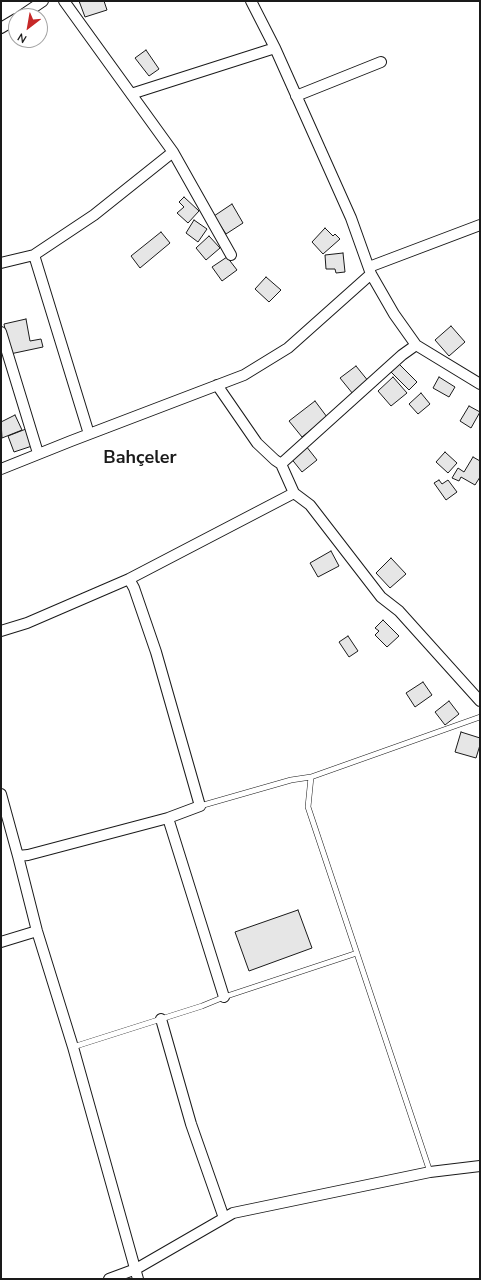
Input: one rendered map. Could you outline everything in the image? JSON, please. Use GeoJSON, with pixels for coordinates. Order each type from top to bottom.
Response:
{"type":"FeatureCollection","features":[{"type":"Feature","properties":{"kind":"street"},"geometry":{"type":"LineString","coordinates":[[33,8],[43,1]]}},
{"type":"Feature","properties":{"kind":"street"},"geometry":{"type":"LineString","coordinates":[[64,1],[172,152],[232,254]]}},
{"type":"Feature","properties":{"kind":"street"},"geometry":{"type":"LineString","coordinates":[[251,1],[275,48],[351,218],[370,271],[394,314],[416,345],[480,384]]}},
{"type":"Feature","properties":{"kind":"street"},"geometry":{"type":"LineString","coordinates":[[131,94],[275,48]]}},
{"type":"Feature","properties":{"kind":"street"},"geometry":{"type":"LineString","coordinates":[[296,96],[381,62]]}},
{"type":"Feature","properties":{"kind":"street"},"geometry":{"type":"LineString","coordinates":[[1,263],[34,255],[94,215],[172,152]]}},
{"type":"Feature","properties":{"kind":"street"},"geometry":{"type":"LineString","coordinates":[[1,469],[38,453],[244,375],[288,348],[370,271],[480,225]]}},
{"type":"Feature","properties":{"kind":"street"},"geometry":{"type":"LineString","coordinates":[[34,255],[89,434]]}},
{"type":"Feature","properties":{"kind":"street"},"geometry":{"type":"LineString","coordinates":[[1,332],[38,453]]}},
{"type":"Feature","properties":{"kind":"street"},"geometry":{"type":"LineString","coordinates":[[281,464],[402,355],[416,345]]}},
{"type":"Feature","properties":{"kind":"street"},"geometry":{"type":"LineString","coordinates":[[217,386],[257,443],[281,464],[294,493],[310,505],[381,597],[399,611],[480,701]]}},
{"type":"Feature","properties":{"kind":"street"},"geometry":{"type":"LineString","coordinates":[[1,631],[27,623],[129,580],[294,493]]}},
{"type":"Feature","properties":{"kind":"street"},"geometry":{"type":"LineString","coordinates":[[18,856],[28,855],[168,818],[200,806],[156,652],[134,588],[129,580]]}},
{"type":"Feature","properties":{"kind":"street"},"geometry":{"type":"LineString","coordinates":[[1,794],[37,931],[73,1047],[138,1279]]}},
{"type":"Feature","properties":{"kind":"street"},"geometry":{"type":"LineString","coordinates":[[168,818],[224,997]]}},
{"type":"Feature","properties":{"kind":"street"},"geometry":{"type":"LineString","coordinates":[[1,942],[37,931]]}},
{"type":"Feature","properties":{"kind":"street"},"geometry":{"type":"LineString","coordinates":[[161,1019],[191,1124],[224,1218]]}},
{"type":"Feature","properties":{"kind":"street"},"geometry":{"type":"LineString","coordinates":[[109,1279],[136,1268],[233,1213],[430,1172],[480,1166]]}},
{"type":"Feature","properties":{"kind":"lane"},"geometry":{"type":"LineString","coordinates":[[200,806],[291,780],[311,777],[480,717]]}},
{"type":"Feature","properties":{"kind":"lane"},"geometry":{"type":"LineString","coordinates":[[311,777],[308,807],[430,1172]]}},
{"type":"Feature","properties":{"kind":"lane"},"geometry":{"type":"LineString","coordinates":[[73,1047],[202,1006],[224,997],[357,953]]}},
{"type":"Feature","properties":{"kind":"building"},"geometry":{"type":"Polygon","coordinates":[[[79,1],[104,1],[107,10],[85,17],[79,1]]]}},
{"type":"Feature","properties":{"kind":"building"},"geometry":{"type":"Polygon","coordinates":[[[146,50],[159,69],[149,76],[135,58],[146,50]]]}},
{"type":"Feature","properties":{"kind":"building"},"geometry":{"type":"Polygon","coordinates":[[[184,197],[199,211],[188,223],[177,213],[184,207],[179,202],[184,197]]]}},
{"type":"Feature","properties":{"kind":"building"},"geometry":{"type":"Polygon","coordinates":[[[232,204],[243,223],[226,234],[214,216],[232,204]]]}},
{"type":"Feature","properties":{"kind":"building"},"geometry":{"type":"Polygon","coordinates":[[[194,220],[207,229],[198,242],[186,233],[194,220]]]}},
{"type":"Feature","properties":{"kind":"building"},"geometry":{"type":"Polygon","coordinates":[[[325,228],[333,236],[335,234],[340,239],[323,254],[312,242],[325,228]]]}},
{"type":"Feature","properties":{"kind":"building"},"geometry":{"type":"Polygon","coordinates":[[[161,232],[170,243],[140,268],[131,256],[161,232]]]}},
{"type":"Feature","properties":{"kind":"building"},"geometry":{"type":"Polygon","coordinates":[[[209,236],[220,248],[206,260],[196,248],[209,236]]]}},
{"type":"Feature","properties":{"kind":"building"},"geometry":{"type":"Polygon","coordinates":[[[343,253],[345,272],[336,273],[335,269],[326,269],[325,255],[343,253]]]}},
{"type":"Feature","properties":{"kind":"building"},"geometry":{"type":"Polygon","coordinates":[[[227,257],[237,270],[222,281],[212,267],[227,257]]]}},
{"type":"Feature","properties":{"kind":"building"},"geometry":{"type":"Polygon","coordinates":[[[266,277],[281,290],[269,302],[255,289],[266,277]]]}},
{"type":"Feature","properties":{"kind":"building"},"geometry":{"type":"Polygon","coordinates":[[[26,319],[30,341],[41,339],[43,347],[10,354],[4,324],[26,319]]]}},
{"type":"Feature","properties":{"kind":"building"},"geometry":{"type":"Polygon","coordinates":[[[451,326],[465,342],[449,356],[435,340],[451,326]]]}},
{"type":"Feature","properties":{"kind":"building"},"geometry":{"type":"Polygon","coordinates":[[[398,363],[417,382],[409,390],[390,371],[398,363]]]}},
{"type":"Feature","properties":{"kind":"building"},"geometry":{"type":"Polygon","coordinates":[[[356,366],[369,382],[353,394],[340,378],[356,366]]]}},
{"type":"Feature","properties":{"kind":"building"},"geometry":{"type":"Polygon","coordinates":[[[393,377],[407,393],[391,406],[378,391],[393,377]]]}},
{"type":"Feature","properties":{"kind":"building"},"geometry":{"type":"Polygon","coordinates":[[[439,377],[455,387],[449,397],[433,388],[439,377]]]}},
{"type":"Feature","properties":{"kind":"building"},"geometry":{"type":"Polygon","coordinates":[[[421,393],[430,404],[418,414],[409,404],[421,393]]]}},
{"type":"Feature","properties":{"kind":"building"},"geometry":{"type":"Polygon","coordinates":[[[315,401],[327,417],[302,437],[289,421],[315,401]]]}},
{"type":"Feature","properties":{"kind":"building"},"geometry":{"type":"Polygon","coordinates":[[[469,406],[480,412],[471,428],[460,421],[469,406]]]}},
{"type":"Feature","properties":{"kind":"building"},"geometry":{"type":"Polygon","coordinates":[[[15,415],[22,430],[2,438],[1,422],[15,415]]]}},
{"type":"Feature","properties":{"kind":"building"},"geometry":{"type":"Polygon","coordinates":[[[26,429],[32,446],[14,452],[8,436],[26,429]]]}},
{"type":"Feature","properties":{"kind":"building"},"geometry":{"type":"Polygon","coordinates":[[[306,446],[317,460],[302,472],[290,457],[306,446]]]}},
{"type":"Feature","properties":{"kind":"building"},"geometry":{"type":"Polygon","coordinates":[[[445,452],[457,463],[448,473],[436,462],[445,452]]]}},
{"type":"Feature","properties":{"kind":"building"},"geometry":{"type":"Polygon","coordinates":[[[473,457],[480,461],[480,477],[475,485],[461,477],[459,481],[452,478],[458,468],[464,472],[473,457]]]}},
{"type":"Feature","properties":{"kind":"building"},"geometry":{"type":"Polygon","coordinates":[[[439,480],[442,484],[448,480],[457,492],[446,500],[434,483],[439,480]]]}},
{"type":"Feature","properties":{"kind":"building"},"geometry":{"type":"Polygon","coordinates":[[[331,551],[339,566],[318,577],[310,563],[331,551]]]}},
{"type":"Feature","properties":{"kind":"building"},"geometry":{"type":"Polygon","coordinates":[[[391,558],[406,574],[390,588],[376,573],[391,558]]]}},
{"type":"Feature","properties":{"kind":"building"},"geometry":{"type":"Polygon","coordinates":[[[383,620],[399,636],[387,647],[375,635],[379,631],[375,628],[383,620]]]}},
{"type":"Feature","properties":{"kind":"building"},"geometry":{"type":"Polygon","coordinates":[[[348,636],[358,651],[349,657],[339,642],[348,636]]]}},
{"type":"Feature","properties":{"kind":"building"},"geometry":{"type":"Polygon","coordinates":[[[423,682],[432,695],[415,707],[406,693],[423,682]]]}},
{"type":"Feature","properties":{"kind":"building"},"geometry":{"type":"Polygon","coordinates":[[[449,701],[459,714],[445,725],[435,712],[449,701]]]}},
{"type":"Feature","properties":{"kind":"building"},"geometry":{"type":"Polygon","coordinates":[[[461,732],[480,738],[480,745],[476,758],[455,752],[461,732]]]}},
{"type":"Feature","properties":{"kind":"building"},"geometry":{"type":"Polygon","coordinates":[[[298,910],[312,948],[249,971],[235,932],[298,910]]]}},
{"type":"Feature","properties":{"kind":"district","name":"Bahçeler"},"geometry":{"type":"Point","coordinates":[140,459]}}]}
